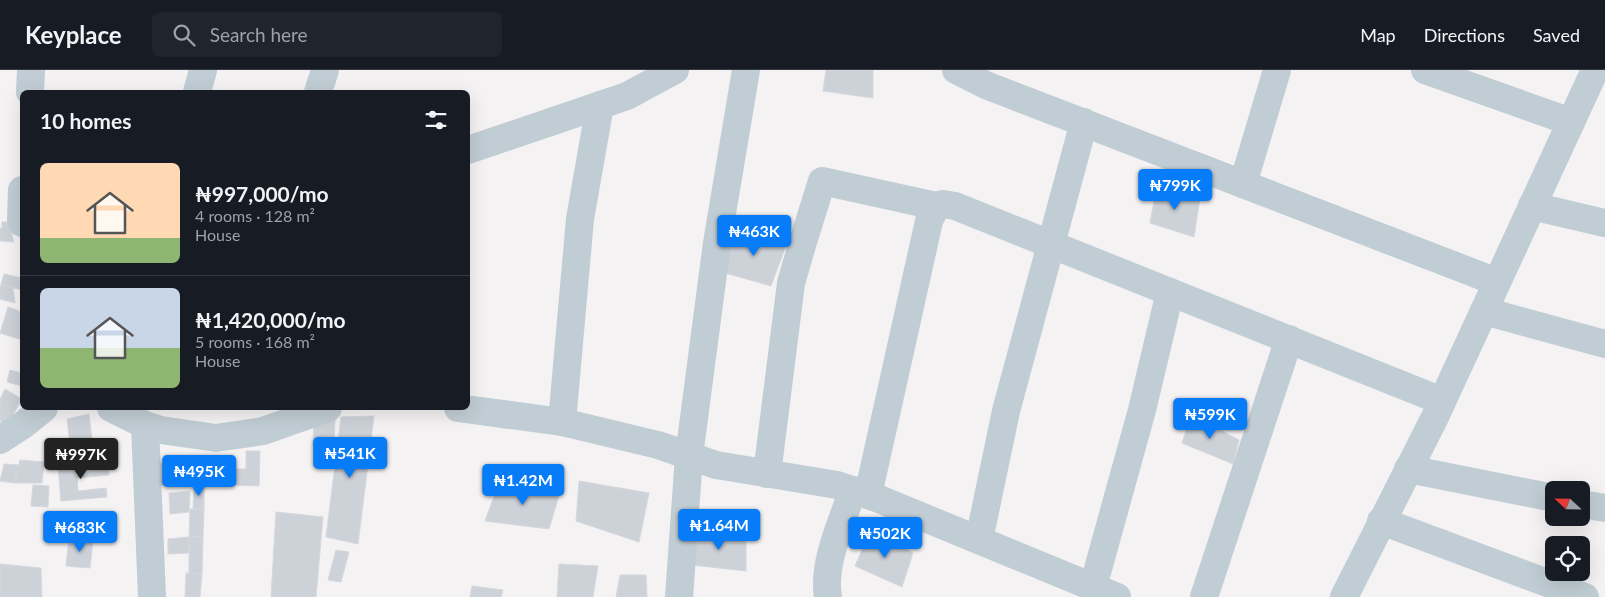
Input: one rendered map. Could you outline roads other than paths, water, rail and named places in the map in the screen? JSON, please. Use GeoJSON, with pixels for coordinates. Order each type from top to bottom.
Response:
{"type":"FeatureCollection","features":[{"type":"Feature","properties":{"kind":"street"},"geometry":{"type":"LineString","coordinates":[[30,90],[31,70]]}},
{"type":"Feature","properties":{"kind":"street"},"geometry":{"type":"LineString","coordinates":[[198,90],[203,70]]}},
{"type":"Feature","properties":{"kind":"street"},"geometry":{"type":"LineString","coordinates":[[319,90],[325,70]]}},
{"type":"Feature","properties":{"kind":"street"},"geometry":{"type":"LineString","coordinates":[[470,149],[627,96],[675,70]]}},
{"type":"Feature","properties":{"kind":"street"},"geometry":{"type":"LineString","coordinates":[[679,597],[690,456],[717,243],[746,70]]}},
{"type":"Feature","properties":{"kind":"street"},"geometry":{"type":"LineString","coordinates":[[956,70],[988,86],[1497,282]]}},
{"type":"Feature","properties":{"kind":"street"},"geometry":{"type":"LineString","coordinates":[[1243,184],[1277,70]]}},
{"type":"Feature","properties":{"kind":"street"},"geometry":{"type":"LineString","coordinates":[[1425,70],[1571,122]]}},
{"type":"Feature","properties":{"kind":"street"},"geometry":{"type":"LineString","coordinates":[[1344,597],[1442,401],[1571,122],[1597,78]]}},
{"type":"Feature","properties":{"kind":"street"},"geometry":{"type":"LineString","coordinates":[[562,422],[580,219],[600,105]]}},
{"type":"Feature","properties":{"kind":"street"},"geometry":{"type":"LineString","coordinates":[[979,540],[1006,411],[1084,122]]}},
{"type":"Feature","properties":{"kind":"street"},"geometry":{"type":"LineString","coordinates":[[767,474],[791,283],[822,181],[936,206],[943,204],[955,206],[1442,401]]}},
{"type":"Feature","properties":{"kind":"street"},"geometry":{"type":"LineString","coordinates":[[828,597],[826,586],[832,552],[860,493],[929,220],[936,206]]}},
{"type":"Feature","properties":{"kind":"street"},"geometry":{"type":"LineString","coordinates":[[1532,206],[1605,223]]}},
{"type":"Feature","properties":{"kind":"street"},"geometry":{"type":"LineString","coordinates":[[470,410],[562,422],[658,445],[716,465],[837,486],[860,493],[979,540],[1105,592],[1142,410],[1170,292]]}},
{"type":"Feature","properties":{"kind":"street"},"geometry":{"type":"LineString","coordinates":[[1484,311],[1605,344]]}},
{"type":"Feature","properties":{"kind":"street"},"geometry":{"type":"LineString","coordinates":[[1204,597],[1289,340]]}},
{"type":"Feature","properties":{"kind":"street"},"geometry":{"type":"LineString","coordinates":[[0,440],[42,410]]}},
{"type":"Feature","properties":{"kind":"street"},"geometry":{"type":"LineString","coordinates":[[115,410],[145,425],[161,430],[216,438],[263,431],[322,410]]}},
{"type":"Feature","properties":{"kind":"street"},"geometry":{"type":"LineString","coordinates":[[145,425],[152,597]]}},
{"type":"Feature","properties":{"kind":"street"},"geometry":{"type":"LineString","coordinates":[[1408,469],[1545,496]]}},
{"type":"Feature","properties":{"kind":"street"},"geometry":{"type":"LineString","coordinates":[[1590,506],[1605,508]]}},
{"type":"Feature","properties":{"kind":"street"},"geometry":{"type":"LineString","coordinates":[[1381,521],[1585,597]]}}]}
